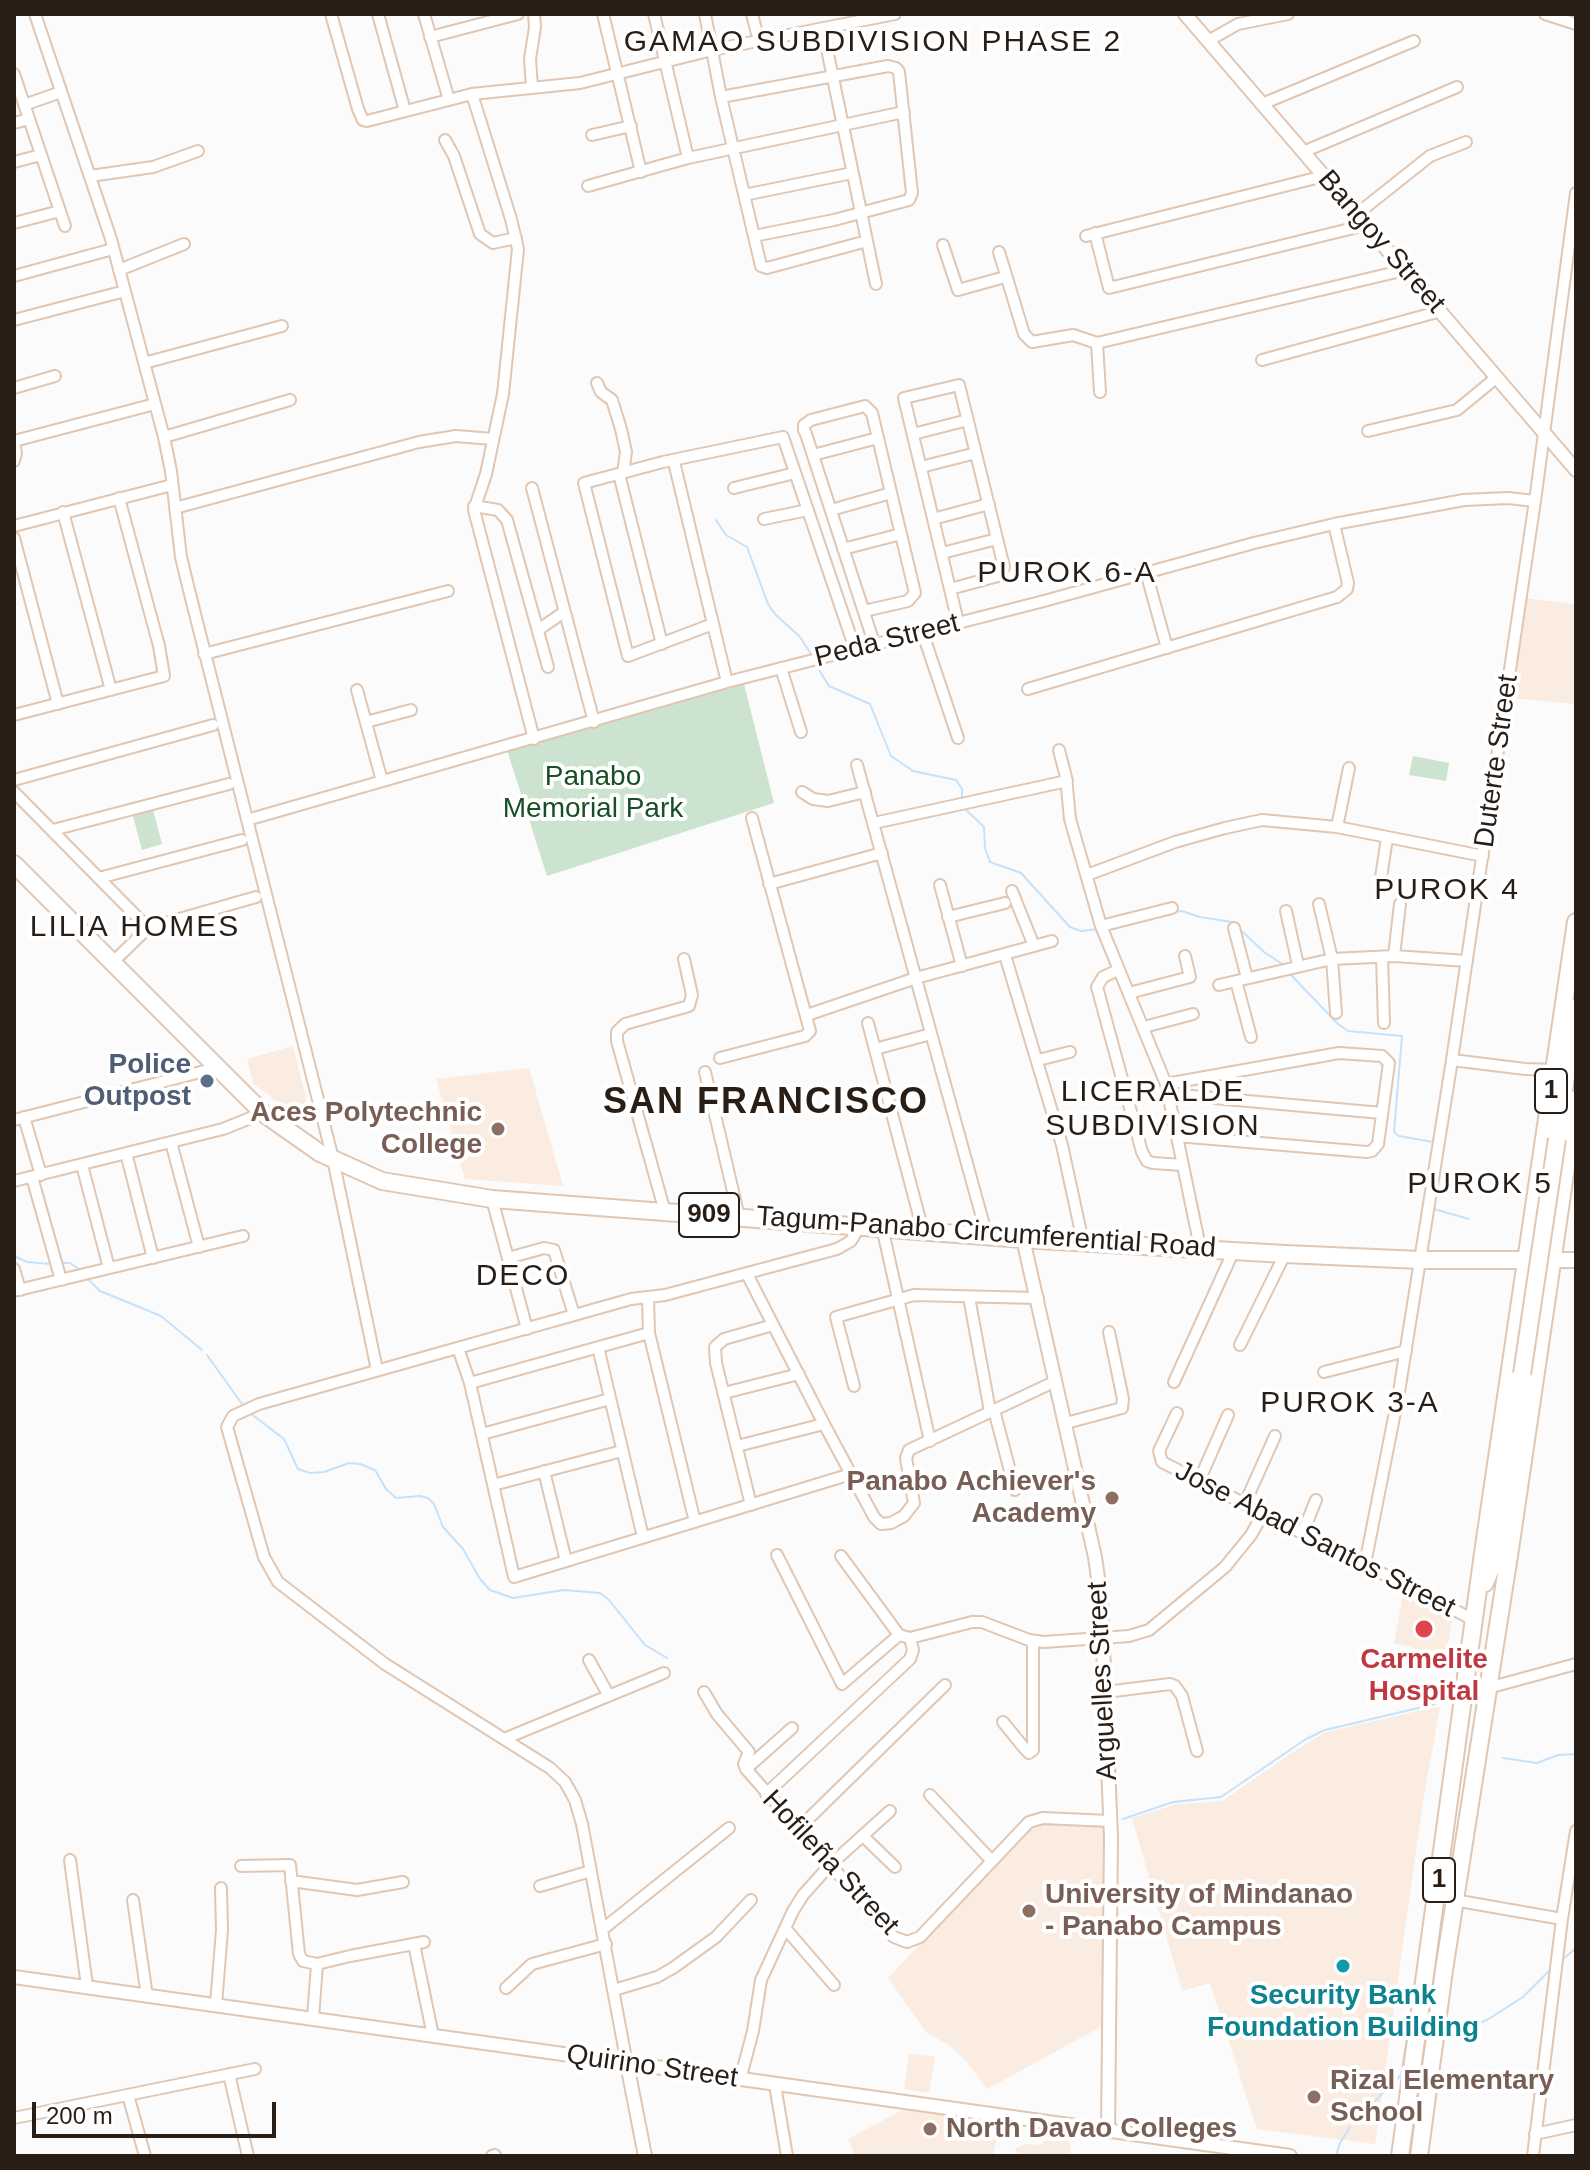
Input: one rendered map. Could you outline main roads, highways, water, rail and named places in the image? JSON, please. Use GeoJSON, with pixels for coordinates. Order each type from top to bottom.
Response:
{"type":"FeatureCollection","features":[{"type":"Feature","properties":{"kind":"main road","name":"Tagum-Panabo Circumferential Road"},"geometry":{"type":"LineString","coordinates":[[14,864],[263,1113],[333,1159],[382,1181],[492,1199],[1023,1239],[1420,1260],[1553,1260]]}},
{"type":"Feature","properties":{"kind":"main road","name":"1"},"geometry":{"type":"LineString","coordinates":[[1400,2156],[1576,922]]}},
{"type":"Feature","properties":{"kind":"main road","name":"1"},"geometry":{"type":"LineString","coordinates":[[1476,1612],[1495,1559],[1576,1007]]}},
{"type":"Feature","properties":{"kind":"main road","name":"1"},"geometry":{"type":"LineString","coordinates":[[1419,2156],[1576,1099]]}},
{"type":"Feature","properties":{"kind":"main road"},"geometry":{"type":"LineString","coordinates":[[1553,1260],[1576,1260]]}},
{"type":"Feature","properties":{"kind":"main road","name":"1"},"geometry":{"type":"LineString","coordinates":[[1495,1559],[1501,1607]]}},
{"type":"Feature","properties":{"kind":"waterway"},"geometry":{"type":"LineString","coordinates":[[716,520],[726,535],[747,547],[768,604],[800,637],[811,654]]}},
{"type":"Feature","properties":{"kind":"waterway"},"geometry":{"type":"LineString","coordinates":[[816,665],[829,686],[870,704],[891,756],[913,771],[956,780],[962,789],[962,799]]}},
{"type":"Feature","properties":{"kind":"waterway"},"geometry":{"type":"LineString","coordinates":[[964,808],[984,827],[985,848],[990,862],[1021,873],[1070,927],[1081,931],[1098,929]]}},
{"type":"Feature","properties":{"kind":"waterway"},"geometry":{"type":"LineString","coordinates":[[1174,912],[1232,922],[1282,964]]}},
{"type":"Feature","properties":{"kind":"waterway"},"geometry":{"type":"LineString","coordinates":[[1290,974],[1348,1031],[1402,1036],[1394,1132],[1399,1136],[1433,1142]]}},
{"type":"Feature","properties":{"kind":"waterway"},"geometry":{"type":"LineString","coordinates":[[1443,1153],[1434,1209],[1469,1219]]}},
{"type":"Feature","properties":{"kind":"waterway"},"geometry":{"type":"LineString","coordinates":[[14,1256],[27,1262],[51,1264]]}},
{"type":"Feature","properties":{"kind":"waterway"},"geometry":{"type":"LineString","coordinates":[[61,1263],[70,1263],[80,1270]]}},
{"type":"Feature","properties":{"kind":"waterway"},"geometry":{"type":"LineString","coordinates":[[87,1278],[100,1291],[161,1316],[202,1350]]}},
{"type":"Feature","properties":{"kind":"waterway"},"geometry":{"type":"LineString","coordinates":[[207,1355],[242,1404]]}},
{"type":"Feature","properties":{"kind":"waterway"},"geometry":{"type":"LineString","coordinates":[[250,1413],[284,1439],[298,1469],[310,1473],[324,1472],[349,1463],[360,1464],[375,1470],[386,1489],[396,1498],[428,1498],[434,1504],[443,1527],[463,1549],[490,1590],[513,1598],[564,1590],[600,1593],[645,1645],[667,1658]]}},
{"type":"Feature","properties":{"kind":"waterway"},"geometry":{"type":"LineString","coordinates":[[1123,1819],[1173,1802],[1221,1797],[1306,1739],[1325,1730],[1435,1704]]}},
{"type":"Feature","properties":{"kind":"waterway"},"geometry":{"type":"LineString","coordinates":[[1503,1758],[1537,1763],[1558,1755],[1576,1754]]}},
{"type":"Feature","properties":{"kind":"waterway"},"geometry":{"type":"LineString","coordinates":[[1563,1959],[1576,1948]]}},
{"type":"Feature","properties":{"kind":"waterway"},"geometry":{"type":"LineString","coordinates":[[1457,2031],[1487,2020],[1523,1997],[1550,1970]]}},
{"type":"Feature","properties":{"kind":"waterway"},"geometry":{"type":"LineString","coordinates":[[1355,2121],[1401,2075],[1409,2025]]}},
{"type":"Feature","properties":{"kind":"waterway"},"geometry":{"type":"LineString","coordinates":[[1336,2156],[1350,2127]]}},
{"type":"Feature","properties":{"kind":"place","name":"Police Outpost"},"geometry":{"type":"Point","coordinates":[207,1081]}},
{"type":"Feature","properties":{"kind":"place","name":"Aces Polytechnic College"},"geometry":{"type":"Point","coordinates":[498,1129]}},
{"type":"Feature","properties":{"kind":"place","name":"Panabo Achiever's Academy"},"geometry":{"type":"Point","coordinates":[1112,1498]}},
{"type":"Feature","properties":{"kind":"place","name":"Carmelite Hospital"},"geometry":{"type":"Point","coordinates":[1424,1629]}},
{"type":"Feature","properties":{"kind":"place","name":"University of Mindanao - Panabo Campus"},"geometry":{"type":"Point","coordinates":[1029,1911]}},
{"type":"Feature","properties":{"kind":"place","name":"Security Bank Foundation Building"},"geometry":{"type":"Point","coordinates":[1343,1966]}},
{"type":"Feature","properties":{"kind":"place","name":"Rizal Elementary School"},"geometry":{"type":"Point","coordinates":[1314,2097]}},
{"type":"Feature","properties":{"kind":"place","name":"North Davao Colleges"},"geometry":{"type":"Point","coordinates":[930,2129]}},
{"type":"Feature","properties":{"kind":"district","name":"GAMAO SUBDIVISION PHASE 2"},"geometry":{"type":"Point","coordinates":[873,43]}},
{"type":"Feature","properties":{"kind":"district","name":"PUROK 6-A"},"geometry":{"type":"Point","coordinates":[1067,574]}},
{"type":"Feature","properties":{"kind":"district","name":"PUROK 4"},"geometry":{"type":"Point","coordinates":[1447,891]}},
{"type":"Feature","properties":{"kind":"district","name":"LILIA HOMES"},"geometry":{"type":"Point","coordinates":[135,928]}},
{"type":"Feature","properties":{"kind":"district","name":"SAN FRANCISCO"},"geometry":{"type":"Point","coordinates":[766,1103]}},
{"type":"Feature","properties":{"kind":"district","name":"LICERALDE SUBDIVISION"},"geometry":{"type":"Point","coordinates":[1153,1110]}},
{"type":"Feature","properties":{"kind":"district","name":"PUROK 5"},"geometry":{"type":"Point","coordinates":[1480,1185]}},
{"type":"Feature","properties":{"kind":"district","name":"DECO"},"geometry":{"type":"Point","coordinates":[523,1277]}},
{"type":"Feature","properties":{"kind":"district","name":"PUROK 3-A"},"geometry":{"type":"Point","coordinates":[1350,1404]}},
{"type":"Feature","properties":{"kind":"park label","name":"Panabo Memorial Park"},"geometry":{"type":"Point","coordinates":[593,793]}}]}
